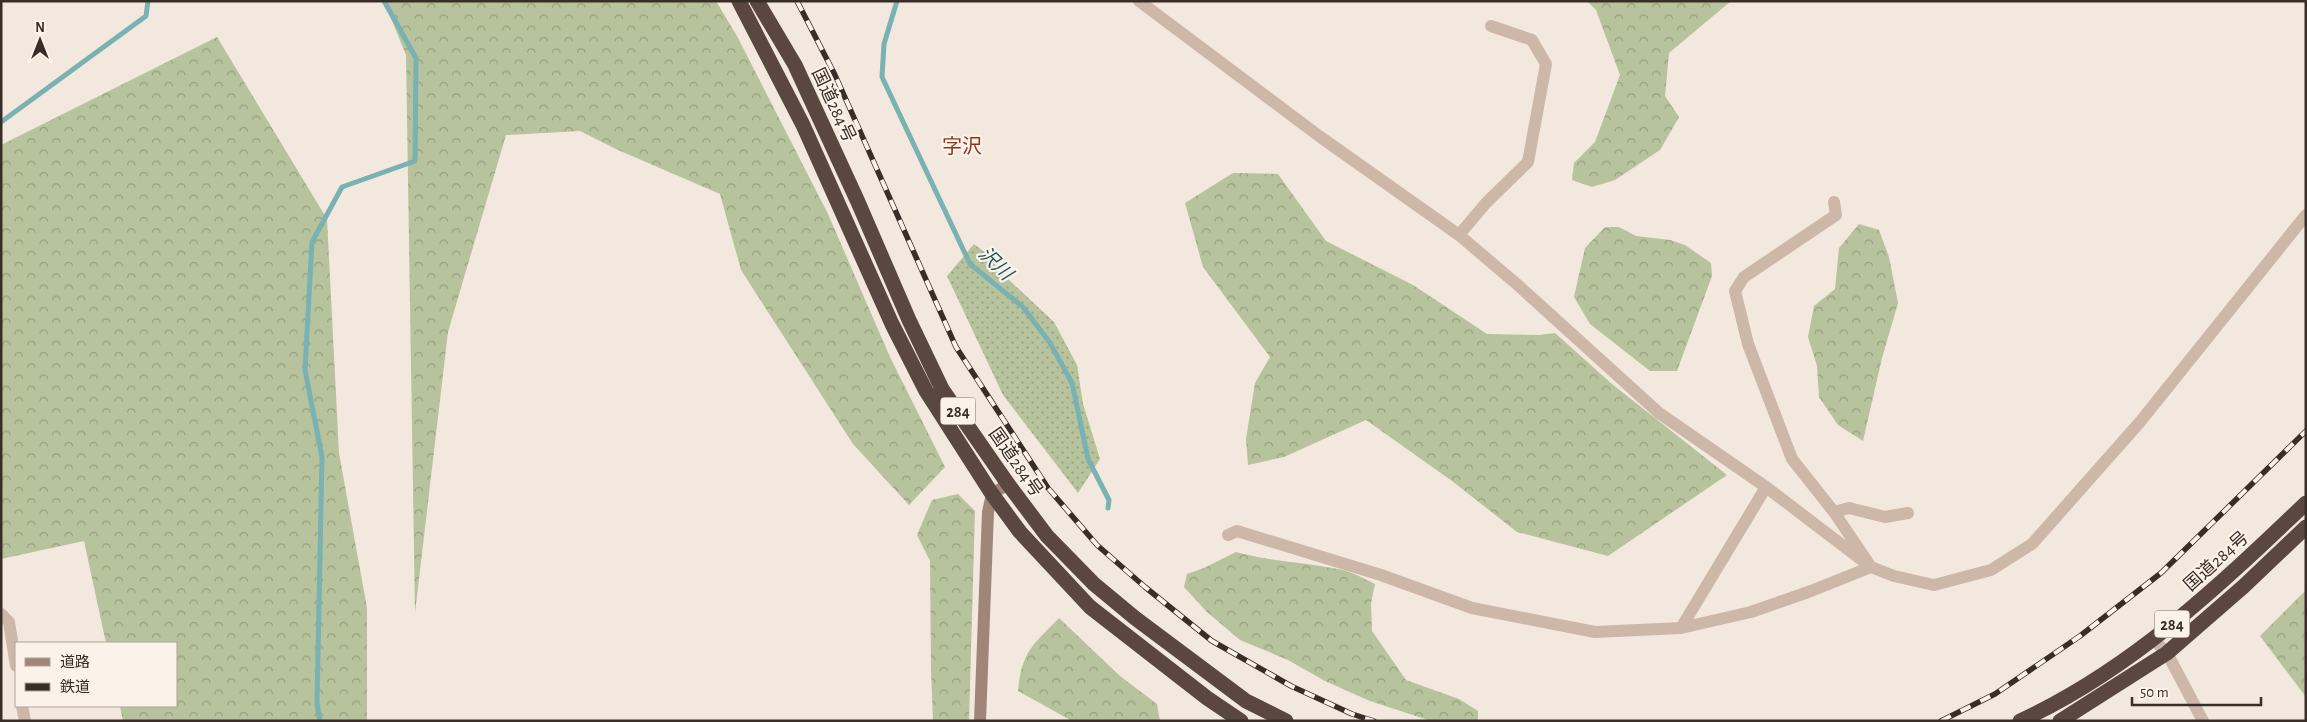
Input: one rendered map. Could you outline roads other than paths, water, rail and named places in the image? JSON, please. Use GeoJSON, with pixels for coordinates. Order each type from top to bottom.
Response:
{"type":"FeatureCollection","features":[{"type":"Feature","properties":{"kind":"highway","name":"国道284号"},"geometry":{"type":"LineString","coordinates":[[740,1],[803,125],[892,324],[926,391],[992,494],[1020,532],[1090,607],[1235,720]]}},
{"type":"Feature","properties":{"kind":"highway","name":"国道284号"},"geometry":{"type":"LineString","coordinates":[[757,1],[795,66],[942,389],[1008,484],[1047,536],[1094,584],[1135,618],[1246,701],[1286,721]]}},
{"type":"Feature","properties":{"kind":"highway","name":"国道284号"},"geometry":{"type":"LineString","coordinates":[[2025,720],[2083,686],[2154,640],[2227,579],[2306,503]]}},
{"type":"Feature","properties":{"kind":"highway","name":"国道284号"},"geometry":{"type":"LineString","coordinates":[[2060,721],[2167,653],[2244,586],[2306,527]]}},
{"type":"Feature","properties":{"kind":"street"},"geometry":{"type":"LineString","coordinates":[[1139,1],[1311,131],[1459,235],[1519,286],[1659,414],[1766,487],[1871,567],[1894,576],[1934,585],[1991,570],[2032,544],[2140,422],[2306,215]]}},
{"type":"Feature","properties":{"kind":"street"},"geometry":{"type":"LineString","coordinates":[[1459,235],[1486,203],[1528,162],[1546,64],[1532,40],[1491,26]]}},
{"type":"Feature","properties":{"kind":"street"},"geometry":{"type":"LineString","coordinates":[[1834,202],[1836,215],[1744,277],[1735,291],[1748,344],[1792,459],[1834,512],[1871,567]]}},
{"type":"Feature","properties":{"kind":"street"},"geometry":{"type":"LineString","coordinates":[[980,721],[988,512],[992,494],[1008,484]]}},
{"type":"Feature","properties":{"kind":"street"},"geometry":{"type":"LineString","coordinates":[[1681,628],[1766,487]]}},
{"type":"Feature","properties":{"kind":"street"},"geometry":{"type":"LineString","coordinates":[[1834,512],[1849,508],[1885,517],[1908,513]]}},
{"type":"Feature","properties":{"kind":"street"},"geometry":{"type":"LineString","coordinates":[[1228,535],[1237,531],[1381,575],[1472,608],[1595,632],[1681,628],[1751,612],[1812,591],[1871,567]]}},
{"type":"Feature","properties":{"kind":"street"},"geometry":{"type":"LineString","coordinates":[[1,614],[9,622],[15,660]]}},
{"type":"Feature","properties":{"kind":"street"},"geometry":{"type":"LineString","coordinates":[[2154,640],[2167,653],[2202,721]]}},
{"type":"Feature","properties":{"kind":"street"},"geometry":{"type":"LineString","coordinates":[[1235,720],[1246,701]]}},
{"type":"Feature","properties":{"kind":"street"},"geometry":{"type":"LineString","coordinates":[[22,707],[25,721]]}},
{"type":"Feature","properties":{"kind":"waterway"},"geometry":{"type":"LineString","coordinates":[[1,122],[146,16],[148,1]]}},
{"type":"Feature","properties":{"kind":"waterway"},"geometry":{"type":"LineString","coordinates":[[320,721],[317,704],[322,457],[305,370],[312,242],[342,187],[415,161],[416,58],[384,1]]}},
{"type":"Feature","properties":{"kind":"waterway","name":"沢川"},"geometry":{"type":"LineString","coordinates":[[897,1],[884,44],[882,77],[970,264],[1023,307],[1050,343],[1072,383],[1088,459],[1109,500],[1108,508]]}},
{"type":"Feature","properties":{"kind":"railway"},"geometry":{"type":"LineString","coordinates":[[797,1],[835,75],[956,347],[1048,488],[1097,545],[1212,641],[1291,686],[1352,714],[1374,721]]}},
{"type":"Feature","properties":{"kind":"railway"},"geometry":{"type":"LineString","coordinates":[[1941,721],[1995,694],[2080,636],[2161,573],[2306,431]]}},
{"type":"Feature","properties":{"kind":"district","name":"字沢"},"geometry":{"type":"Point","coordinates":[962,146]}}]}
